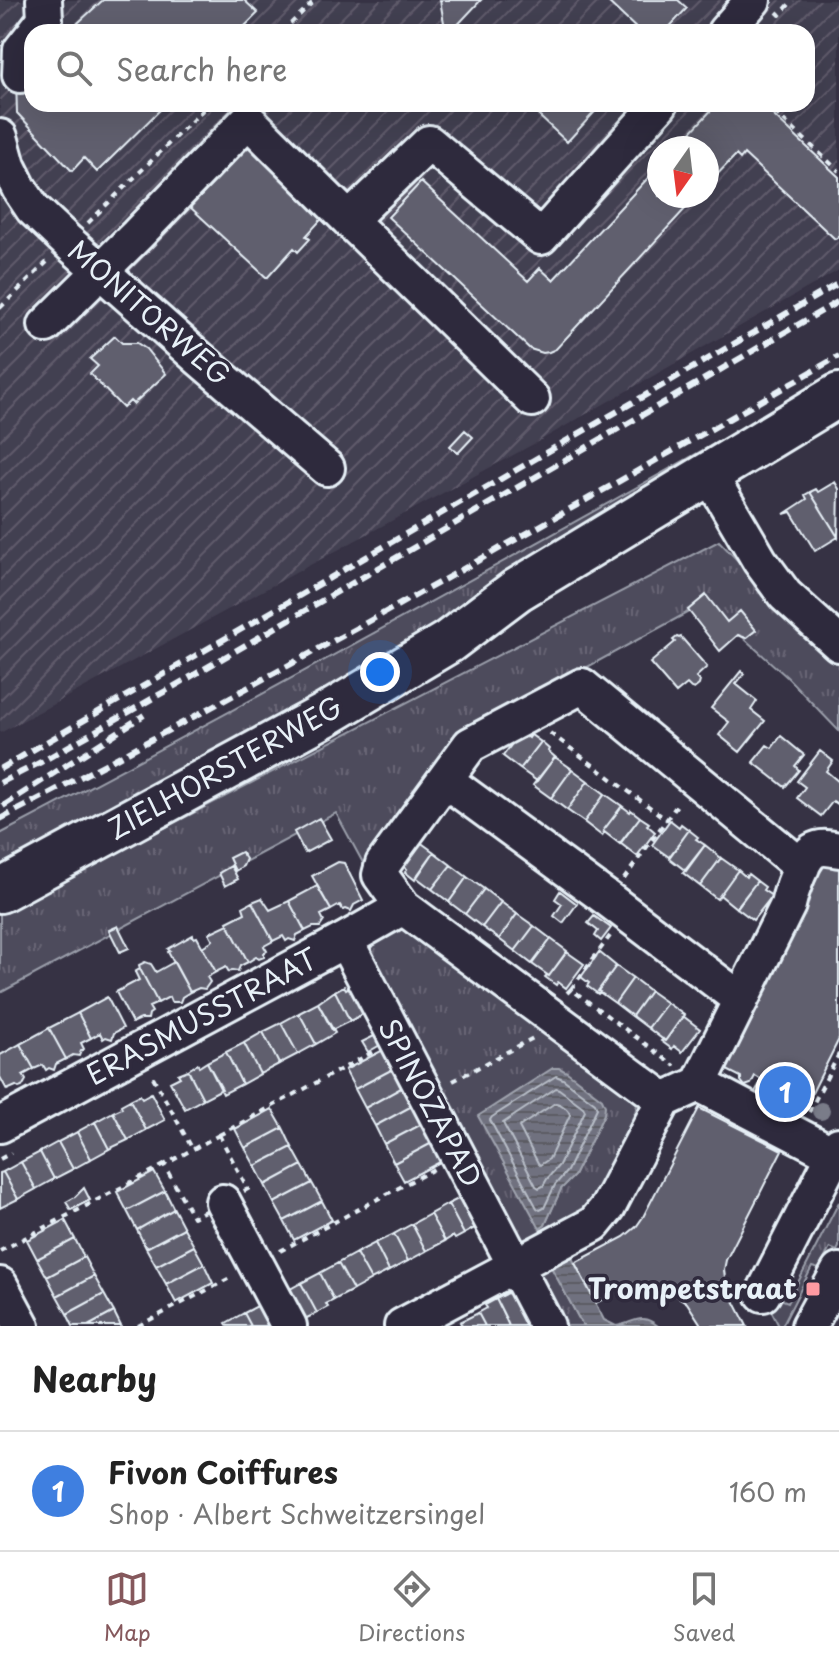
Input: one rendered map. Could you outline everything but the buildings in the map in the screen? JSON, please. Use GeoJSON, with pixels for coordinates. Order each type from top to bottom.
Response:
{"type":"FeatureCollection","features":[{"type":"Feature","properties":{"kind":"main road","name":"ZIELHORSTERWEG"},"geometry":{"type":"LineString","coordinates":[[716,486],[839,395]]}},
{"type":"Feature","properties":{"kind":"main road","name":"ZIELHORSTERWEG"},"geometry":{"type":"LineString","coordinates":[[0,891],[327,714],[448,642],[517,590],[839,426]]}},
{"type":"Feature","properties":{"kind":"street"},"geometry":{"type":"LineString","coordinates":[[41,24],[45,19],[44,0]]}},
{"type":"Feature","properties":{"kind":"street"},"geometry":{"type":"LineString","coordinates":[[732,24],[753,0]]}},
{"type":"Feature","properties":{"kind":"street"},"geometry":{"type":"LineString","coordinates":[[20,75],[21,50],[24,46]]}},
{"type":"Feature","properties":{"kind":"street"},"geometry":{"type":"LineString","coordinates":[[349,220],[429,143],[541,237],[653,112]]}},
{"type":"Feature","properties":{"kind":"street"},"geometry":{"type":"LineString","coordinates":[[46,325],[248,120],[532,399]]}},
{"type":"Feature","properties":{"kind":"street","name":"MONITORWEG"},"geometry":{"type":"LineString","coordinates":[[1,145],[8,166],[33,209],[327,468]]}},
{"type":"Feature","properties":{"kind":"street"},"geometry":{"type":"LineString","coordinates":[[716,486],[760,561],[785,595],[839,644]]}},
{"type":"Feature","properties":{"kind":"street"},"geometry":{"type":"LineString","coordinates":[[664,1100],[403,907],[380,875],[383,864],[470,745],[582,686],[802,867]]}},
{"type":"Feature","properties":{"kind":"street"},"geometry":{"type":"LineString","coordinates":[[445,780],[741,1000]]}},
{"type":"Feature","properties":{"kind":"street"},"geometry":{"type":"LineString","coordinates":[[402,1326],[594,1224],[608,1207],[664,1100],[699,1084],[809,856],[822,847],[839,850]]}},
{"type":"Feature","properties":{"kind":"street","name":"ERASMUSSTRAAT"},"geometry":{"type":"LineString","coordinates":[[0,1125],[403,907]]}},
{"type":"Feature","properties":{"kind":"street","name":"SPINOZAPAD"},"geometry":{"type":"LineString","coordinates":[[345,940],[547,1326]]}},
{"type":"Feature","properties":{"kind":"street"},"geometry":{"type":"LineString","coordinates":[[699,1084],[797,1136],[837,1153],[763,1294]]}},
{"type":"Feature","properties":{"kind":"street"},"geometry":{"type":"LineString","coordinates":[[223,1202],[289,1326]]}},
{"type":"Feature","properties":{"kind":"street"},"geometry":{"type":"LineString","coordinates":[[809,1326],[839,1271]]}},
{"type":"Feature","properties":{"kind":"street"},"geometry":{"type":"LineString","coordinates":[[0,1285],[22,1326]]}},
{"type":"Feature","properties":{"kind":"path"},"geometry":{"type":"LineString","coordinates":[[290,24],[315,0]]}},
{"type":"Feature","properties":{"kind":"path"},"geometry":{"type":"LineString","coordinates":[[0,308],[201,112]]}},
{"type":"Feature","properties":{"kind":"path"},"geometry":{"type":"LineString","coordinates":[[775,112],[839,171]]}},
{"type":"Feature","properties":{"kind":"path"},"geometry":{"type":"LineString","coordinates":[[526,715],[667,820]]}},
{"type":"Feature","properties":{"kind":"path"},"geometry":{"type":"LineString","coordinates":[[571,989],[677,805],[690,815]]}},
{"type":"Feature","properties":{"kind":"path"},"geometry":{"type":"LineString","coordinates":[[426,1096],[559,1023]]}},
{"type":"Feature","properties":{"kind":"path"},"geometry":{"type":"LineString","coordinates":[[219,1135],[397,1039]]}},
{"type":"Feature","properties":{"kind":"path"},"geometry":{"type":"LineString","coordinates":[[139,1050],[192,1148]]}},
{"type":"Feature","properties":{"kind":"path"},"geometry":{"type":"LineString","coordinates":[[797,1136],[839,1054]]}},
{"type":"Feature","properties":{"kind":"path"},"geometry":{"type":"LineString","coordinates":[[138,1326],[458,1156]]}},
{"type":"Feature","properties":{"kind":"path"},"geometry":{"type":"LineString","coordinates":[[0,1251],[164,1165]]}},
{"type":"Feature","properties":{"kind":"shaded area"},"geometry":{"type":"Polygon","coordinates":[[[0,0],[839,0],[839,270],[539,441],[0,733],[0,0]]]}},
{"type":"Feature","properties":{"kind":"green space"},"geometry":{"type":"Polygon","coordinates":[[[829,379],[522,581],[0,876],[0,834],[416,610],[829,379]]]}},
{"type":"Feature","properties":{"kind":"green space"},"geometry":{"type":"Polygon","coordinates":[[[719,541],[839,662],[839,731],[787,677],[738,633],[694,609],[457,738],[368,872],[336,813],[0,993],[0,913],[719,541]]]}},
{"type":"Feature","properties":{"kind":"green space"},"geometry":{"type":"Polygon","coordinates":[[[399,925],[638,1101],[601,1186],[585,1213],[521,1249],[358,946],[399,925]],[[604,1114],[535,1221],[545,1225],[561,1189],[574,1176],[604,1114]]]}},
{"type":"Feature","properties":{"kind":"green space"},"geometry":{"type":"Polygon","coordinates":[[[839,1202],[839,1247],[837,1251],[830,1248],[819,1269],[812,1267],[782,1326],[779,1326],[768,1305],[775,1297],[788,1302],[839,1202]]]}},
{"type":"Feature","properties":{"kind":"green space"},"geometry":{"type":"Polygon","coordinates":[[[550,1265],[583,1326],[556,1326],[530,1275],[550,1265]]]}},
{"type":"Feature","properties":{"kind":"water"},"geometry":{"type":"Polygon","coordinates":[[[553,1068],[567,1072],[602,1099],[605,1106],[574,1176],[561,1189],[545,1225],[540,1229],[478,1116],[553,1068]]]}},
{"type":"Feature","properties":{"kind":"water"},"geometry":{"type":"Polygon","coordinates":[[[570,1254],[604,1320],[616,1326],[583,1326],[550,1265],[570,1254]]]}},
{"type":"Feature","properties":{"kind":"water"},"geometry":{"type":"Polygon","coordinates":[[[642,1319],[658,1326],[616,1326],[642,1319]]]}},
{"type":"Feature","properties":{"kind":"railway"},"geometry":{"type":"LineString","coordinates":[[0,769],[839,283]]}},
{"type":"Feature","properties":{"kind":"railway"},"geometry":{"type":"LineString","coordinates":[[0,783],[192,676],[839,301]]}},
{"type":"Feature","properties":{"kind":"railway"},"geometry":{"type":"LineString","coordinates":[[0,819],[317,650],[839,356]]}},
{"type":"Feature","properties":{"kind":"railway"},"geometry":{"type":"LineString","coordinates":[[3,806],[144,715]]}},
{"type":"Feature","properties":{"kind":"place","name":"Fivon Coiffures"},"geometry":{"type":"Point","coordinates":[785,1092]}},
{"type":"Feature","properties":{"kind":"place","name":"Trompetstraat"},"geometry":{"type":"Point","coordinates":[813,1289]}}]}
